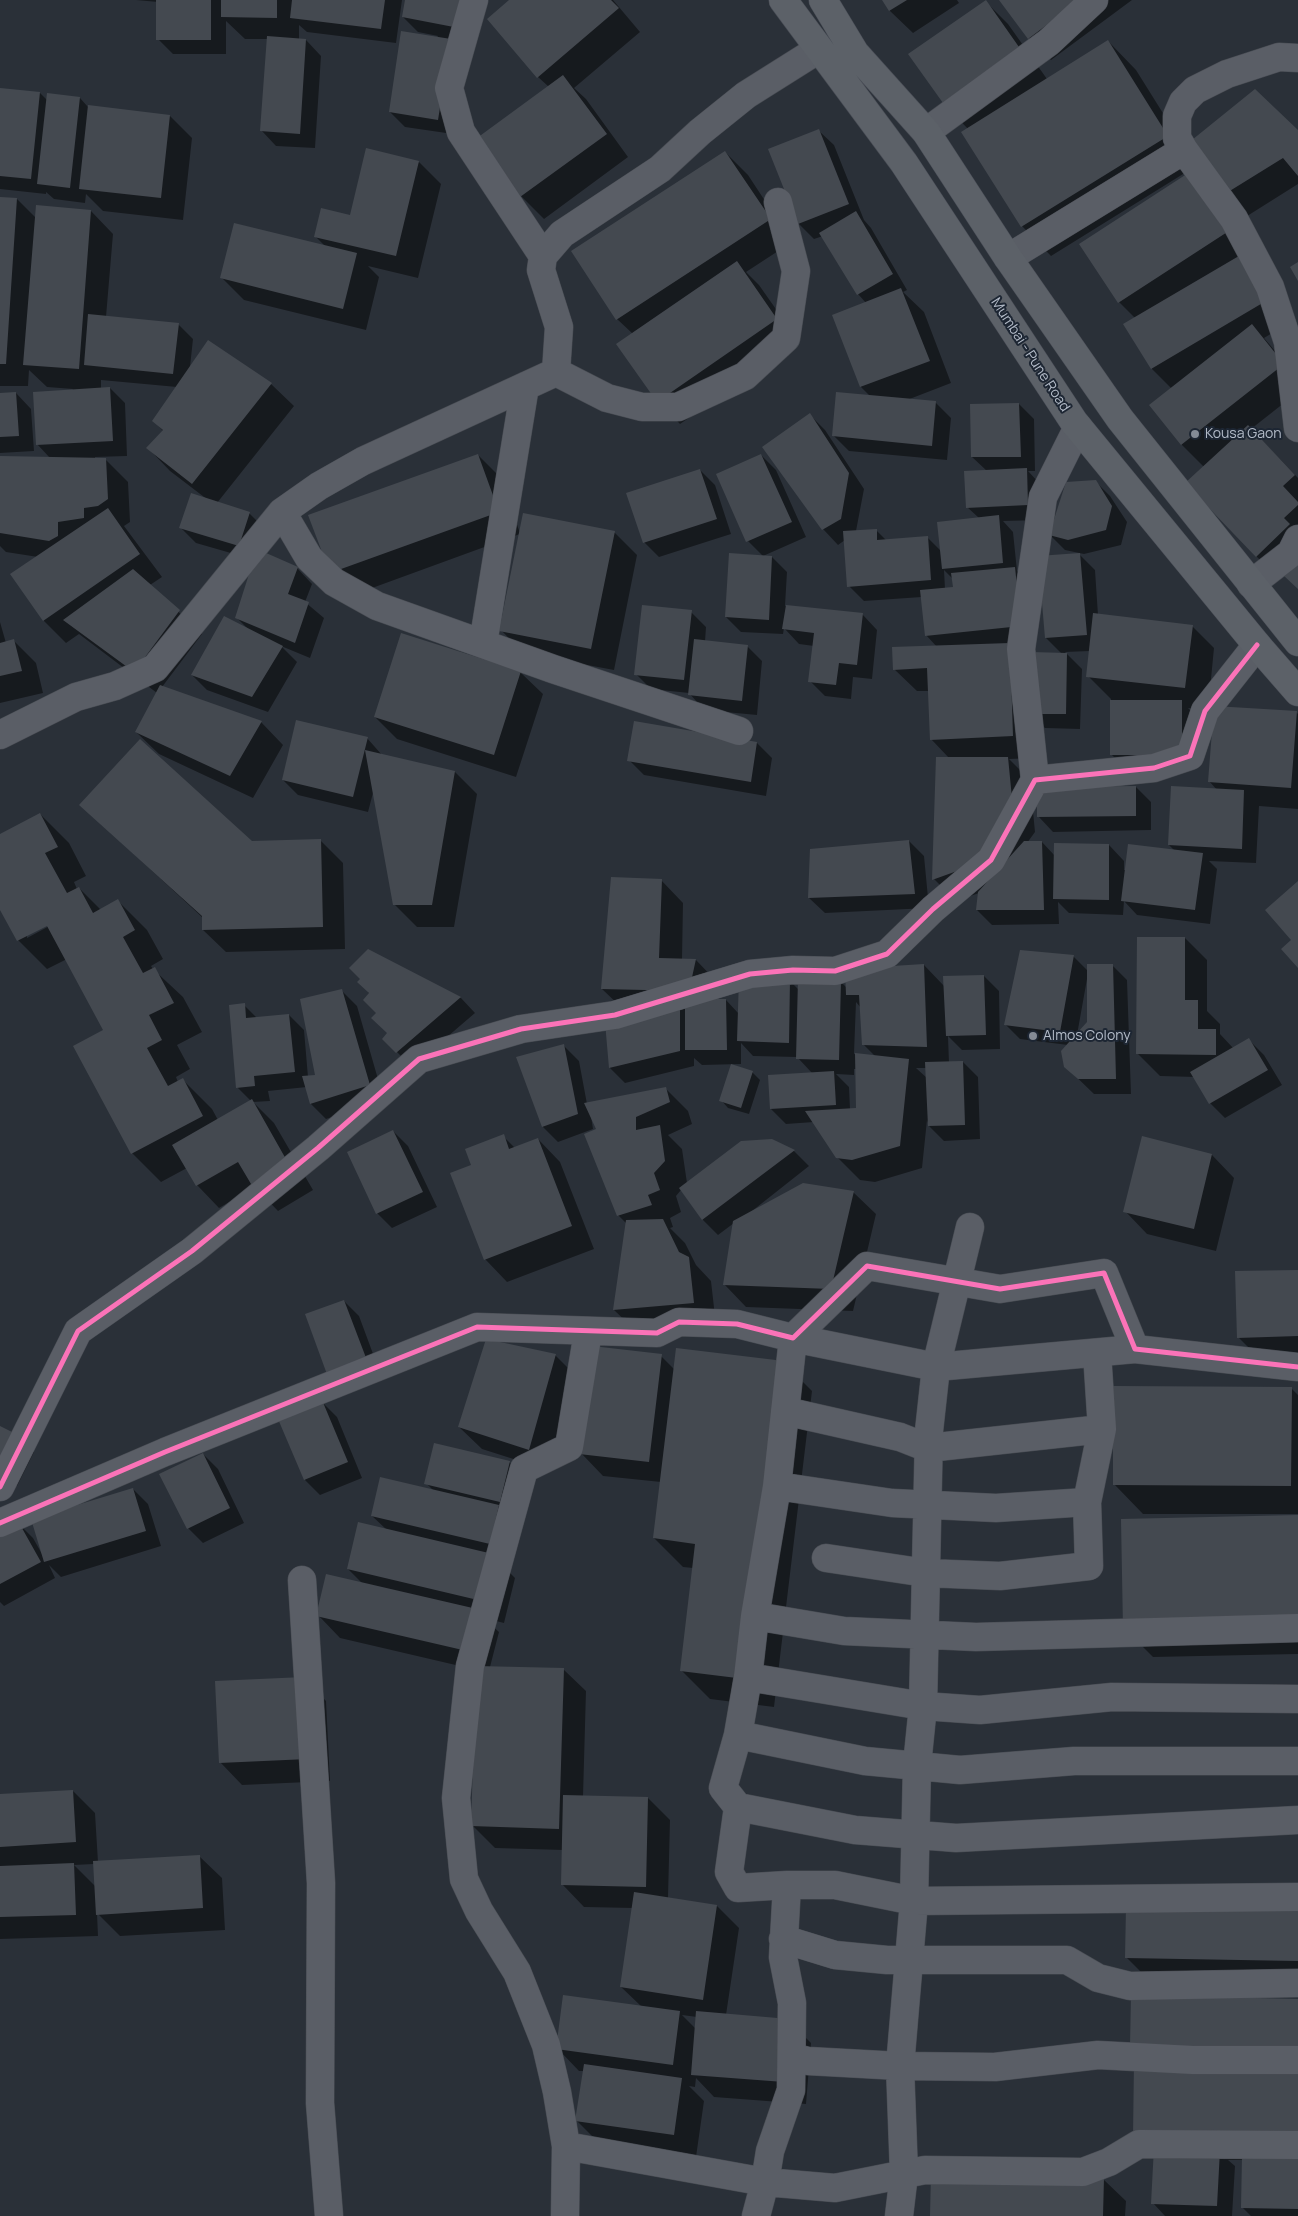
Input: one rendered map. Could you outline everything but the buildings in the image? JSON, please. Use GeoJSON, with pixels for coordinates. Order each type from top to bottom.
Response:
{"type":"FeatureCollection","features":[{"type":"Feature","properties":{"kind":"main road","name":"Mumbai - Pune Road"},"geometry":{"type":"LineString","coordinates":[[783,0],[904,164],[1078,427],[1257,645],[1298,692]]}},
{"type":"Feature","properties":{"kind":"main road"},"geometry":{"type":"LineString","coordinates":[[823,0],[854,53],[926,132],[1008,258],[1120,419],[1298,642]]}},
{"type":"Feature","properties":{"kind":"street"},"geometry":{"type":"LineString","coordinates":[[474,0],[449,88],[461,132],[543,256]]}},
{"type":"Feature","properties":{"kind":"street"},"geometry":{"type":"LineString","coordinates":[[926,132],[1049,42],[1094,0]]}},
{"type":"Feature","properties":{"kind":"street"},"geometry":{"type":"LineString","coordinates":[[556,372],[559,327],[541,270],[543,256],[562,234],[660,169],[700,132],[746,95],[819,48]]}},
{"type":"Feature","properties":{"kind":"street"},"geometry":{"type":"LineString","coordinates":[[1298,58],[1279,57],[1227,74],[1195,90],[1183,102],[1177,116],[1177,138],[1234,219],[1270,287],[1293,342],[1298,428]]}},
{"type":"Feature","properties":{"kind":"street"},"geometry":{"type":"LineString","coordinates":[[1008,258],[1184,150]]}},
{"type":"Feature","properties":{"kind":"street"},"geometry":{"type":"LineString","coordinates":[[556,372],[607,398],[642,407],[678,407],[745,376],[786,338],[796,271],[778,202]]}},
{"type":"Feature","properties":{"kind":"street"},"geometry":{"type":"LineString","coordinates":[[0,735],[76,697],[115,686],[155,668],[282,512],[319,486],[363,461],[556,372]]}},
{"type":"Feature","properties":{"kind":"street"},"geometry":{"type":"LineString","coordinates":[[483,644],[525,386]]}},
{"type":"Feature","properties":{"kind":"street"},"geometry":{"type":"LineString","coordinates":[[0,1487],[78,1331],[192,1251],[318,1148],[419,1059],[521,1029],[615,1015],[750,974],[793,970],[835,971],[886,954],[933,909],[991,860],[1035,780],[1021,649],[1043,497],[1078,427]]}},
{"type":"Feature","properties":{"kind":"street"},"geometry":{"type":"LineString","coordinates":[[282,512],[308,558],[334,582],[377,606],[739,731]]}},
{"type":"Feature","properties":{"kind":"street"},"geometry":{"type":"LineString","coordinates":[[1250,584],[1291,554],[1298,539]]}},
{"type":"Feature","properties":{"kind":"street"},"geometry":{"type":"LineString","coordinates":[[1035,780],[1154,768],[1190,756],[1205,711],[1257,645]]}},
{"type":"Feature","properties":{"kind":"street"},"geometry":{"type":"LineString","coordinates":[[899,2216],[904,2174],[900,2066],[914,1901],[917,1765],[923,1706],[928,1448],[936,1367],[970,1227]]}},
{"type":"Feature","properties":{"kind":"street"},"geometry":{"type":"LineString","coordinates":[[1135,1349],[1104,1273],[1000,1289],[867,1266],[793,1338],[777,1486],[755,1616],[748,1677],[738,1735],[723,1788],[738,1807],[855,1830],[956,1838],[1298,1820]]}},
{"type":"Feature","properties":{"kind":"street"},"geometry":{"type":"LineString","coordinates":[[0,1523],[165,1452],[477,1327],[657,1333],[679,1322],[736,1324],[793,1338],[936,1367],[1135,1349],[1298,1367]]}},
{"type":"Feature","properties":{"kind":"street"},"geometry":{"type":"LineString","coordinates":[[565,2216],[566,2146],[557,2092],[546,2045],[517,1972],[479,1911],[464,1878],[456,1798],[470,1666],[524,1469],[569,1447],[588,1332]]}},
{"type":"Feature","properties":{"kind":"street"},"geometry":{"type":"LineString","coordinates":[[826,1558],[926,1573],[1000,1576],[1089,1566],[1087,1502],[1102,1429],[1097,1353]]}},
{"type":"Feature","properties":{"kind":"street"},"geometry":{"type":"LineString","coordinates":[[784,1411],[900,1437],[928,1448],[1102,1429]]}},
{"type":"Feature","properties":{"kind":"street"},"geometry":{"type":"LineString","coordinates":[[777,1486],[892,1503],[927,1505],[996,1508],[1087,1502]]}},
{"type":"Feature","properties":{"kind":"street"},"geometry":{"type":"LineString","coordinates":[[302,1580],[321,1883],[320,2103],[329,2216]]}},
{"type":"Feature","properties":{"kind":"street"},"geometry":{"type":"LineString","coordinates":[[755,1616],[844,1631],[976,1636],[1298,1628]]}},
{"type":"Feature","properties":{"kind":"street"},"geometry":{"type":"LineString","coordinates":[[748,1677],[923,1706],[980,1710],[1112,1698],[1298,1699]]}},
{"type":"Feature","properties":{"kind":"street"},"geometry":{"type":"LineString","coordinates":[[738,1735],[865,1761],[960,1770],[1074,1761],[1298,1761]]}},
{"type":"Feature","properties":{"kind":"street"},"geometry":{"type":"LineString","coordinates":[[738,1807],[729,1872],[738,1888],[787,1885],[835,1886],[914,1901],[1298,1897]]}},
{"type":"Feature","properties":{"kind":"street"},"geometry":{"type":"LineString","coordinates":[[756,2216],[765,2182],[770,2151],[791,2090],[792,2003],[783,1957],[787,1885]]}},
{"type":"Feature","properties":{"kind":"street"},"geometry":{"type":"LineString","coordinates":[[783,1940],[835,1954],[910,1961],[963,1959],[1067,1960],[1098,1978],[1130,1986],[1298,1983]]}},
{"type":"Feature","properties":{"kind":"street"},"geometry":{"type":"LineString","coordinates":[[792,2057],[808,2061],[900,2066],[995,2067],[1098,2055],[1193,2060],[1298,2060]]}},
{"type":"Feature","properties":{"kind":"street"},"geometry":{"type":"LineString","coordinates":[[566,2146],[765,2182],[835,2188],[925,2170],[1083,2172],[1109,2162],[1139,2144],[1298,2145]]}},
{"type":"Feature","properties":{"kind":"cycle path"},"geometry":{"type":"LineString","coordinates":[[0,1487],[78,1331],[192,1251],[318,1148],[419,1059],[521,1029],[615,1015],[750,974],[793,970],[835,971],[887,954],[933,909],[991,860],[1035,780],[1154,768],[1190,756],[1205,711],[1257,645]]}},
{"type":"Feature","properties":{"kind":"cycle path"},"geometry":{"type":"LineString","coordinates":[[0,1523],[165,1452],[477,1327],[657,1333],[679,1322],[737,1324],[793,1338],[867,1266],[1000,1289],[1104,1273],[1135,1349],[1298,1367]]}},
{"type":"Feature","properties":{"kind":"place","name":"Kousa Gaon"},"geometry":{"type":"Point","coordinates":[1195,434]}},
{"type":"Feature","properties":{"kind":"place","name":"Almos Colony"},"geometry":{"type":"Point","coordinates":[1033,1036]}}]}
